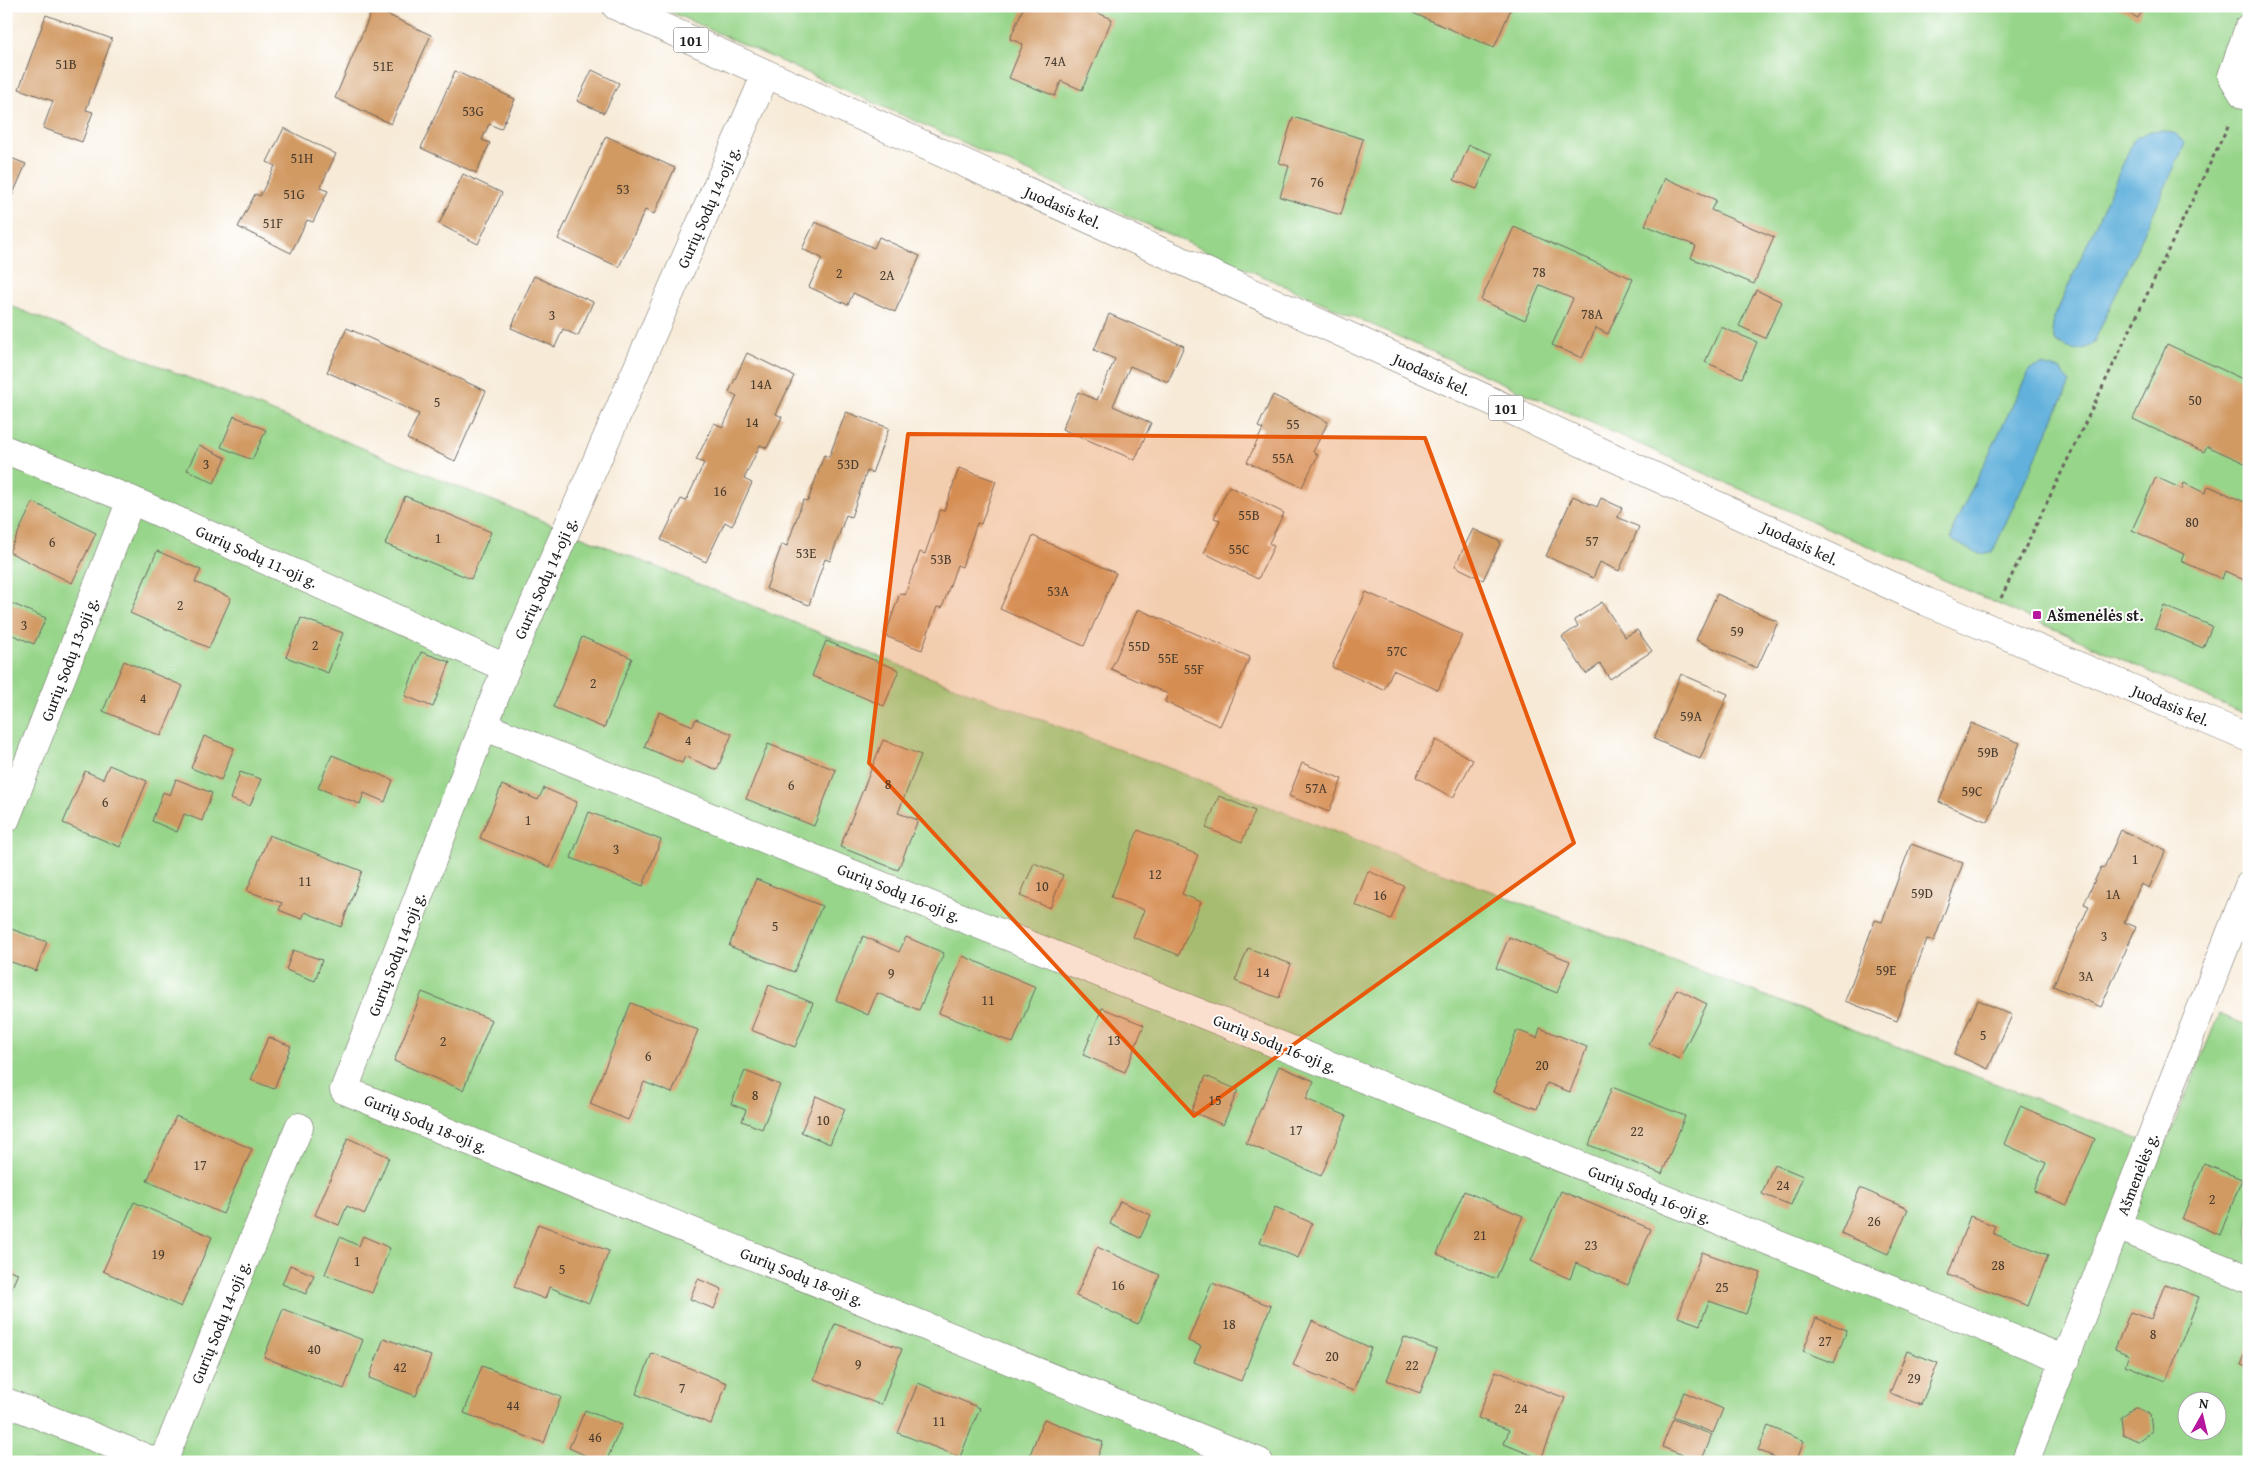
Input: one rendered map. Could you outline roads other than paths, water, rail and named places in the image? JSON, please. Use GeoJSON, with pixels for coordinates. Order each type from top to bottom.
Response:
{"type":"FeatureCollection","features":[{"type":"Feature","properties":{"kind":"street","name":"Juodasis kel."},"geometry":{"type":"LineString","coordinates":[[616,6],[1424,370],[1927,602],[2249,738]]}},
{"type":"Feature","properties":{"kind":"street"},"geometry":{"type":"LineString","coordinates":[[2241,89],[2249,27]]}},
{"type":"Feature","properties":{"kind":"street","name":"Gurių Sodų 14-oji g."},"geometry":{"type":"LineString","coordinates":[[344,1090],[506,668],[766,74]]}},
{"type":"Feature","properties":{"kind":"street","name":"Gurių Sodų 11-oji g."},"geometry":{"type":"LineString","coordinates":[[6,450],[131,500],[506,668]]}},
{"type":"Feature","properties":{"kind":"street","name":"Gurių Sodų 13-oji g."},"geometry":{"type":"LineString","coordinates":[[6,819],[131,500]]}},
{"type":"Feature","properties":{"kind":"street","name":"Gurių Sodų 16-oji g."},"geometry":{"type":"LineString","coordinates":[[483,726],[2066,1360]]}},
{"type":"Feature","properties":{"kind":"street","name":"Ašmenėlės g."},"geometry":{"type":"LineString","coordinates":[[2025,1462],[2249,886]]}},
{"type":"Feature","properties":{"kind":"street","name":"Gurių Sodų 18-oji g."},"geometry":{"type":"LineString","coordinates":[[344,1090],[1259,1462]]}},
{"type":"Feature","properties":{"kind":"street","name":"Gurių Sodų 14-oji g."},"geometry":{"type":"LineString","coordinates":[[163,1462],[299,1127]]}},
{"type":"Feature","properties":{"kind":"street"},"geometry":{"type":"LineString","coordinates":[[2117,1226],[2249,1279]]}},
{"type":"Feature","properties":{"kind":"street"},"geometry":{"type":"LineString","coordinates":[[6,1402],[156,1462]]}},
{"type":"Feature","properties":{"kind":"water"},"geometry":{"type":"Polygon","coordinates":[[[2162,130],[2176,134],[2185,144],[2093,344],[2078,350],[2066,347],[2056,342],[2052,332],[2054,318],[2134,139],[2151,131],[2162,130]]]}},
{"type":"Feature","properties":{"kind":"water"},"geometry":{"type":"Polygon","coordinates":[[[2042,365],[2061,370],[2070,383],[1992,553],[1975,552],[1951,538],[1954,526],[2030,369],[2042,365]]]}},
{"type":"Feature","properties":{"kind":"place","name":"Ašmenėlės st."},"geometry":{"type":"Point","coordinates":[2037,615]}}]}
